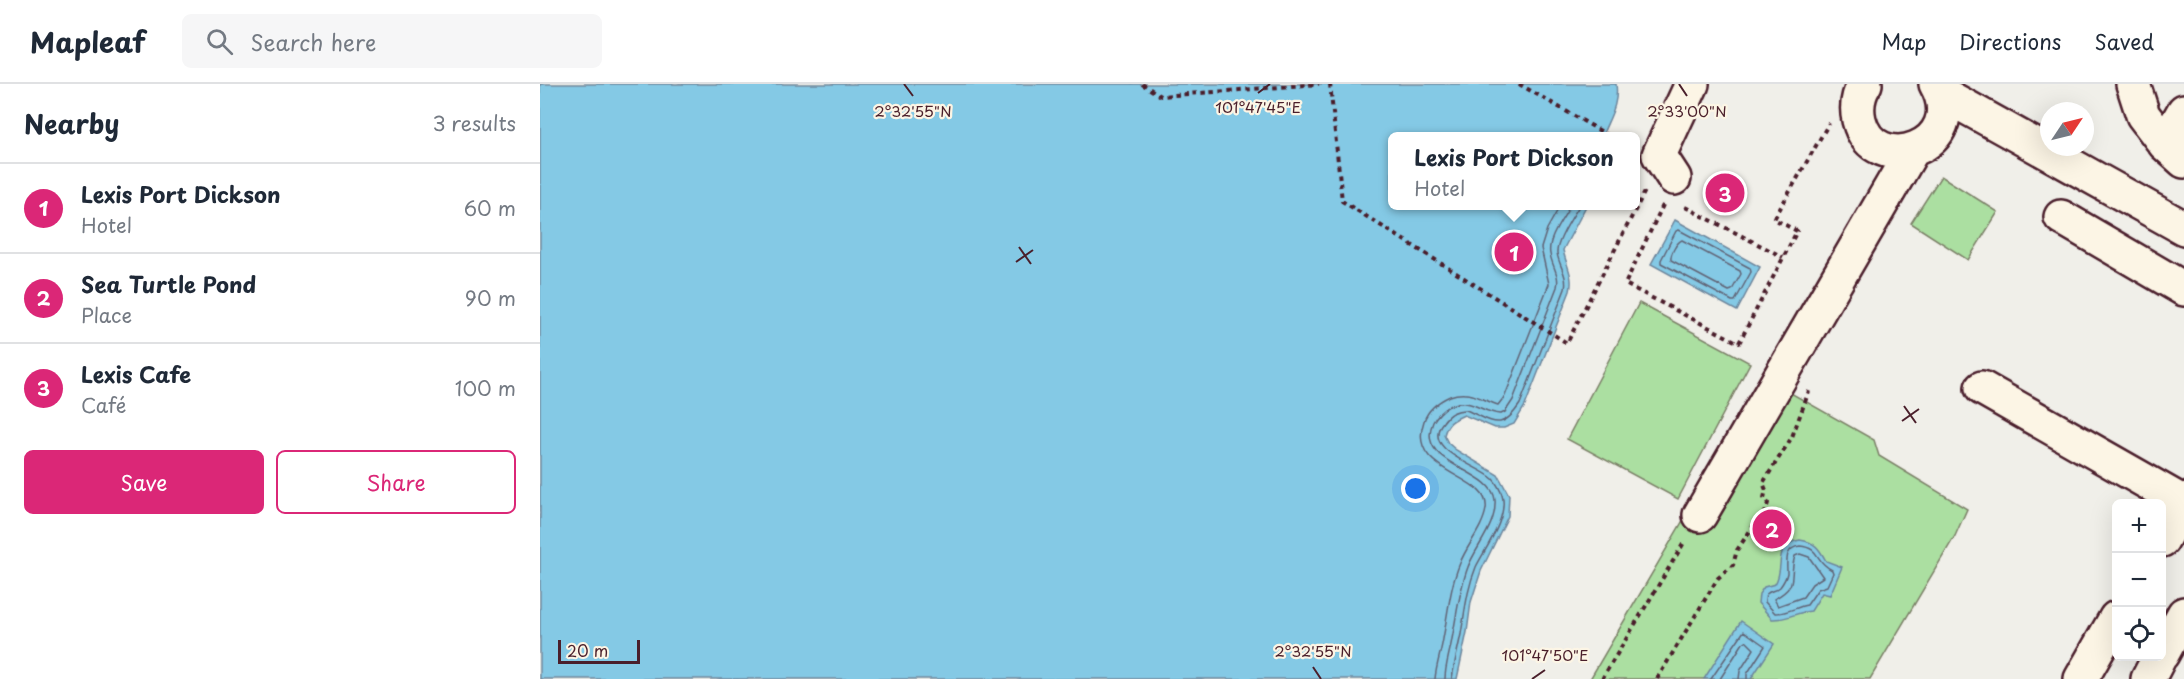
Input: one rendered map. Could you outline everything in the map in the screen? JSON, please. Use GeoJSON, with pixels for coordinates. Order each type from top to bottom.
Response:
{"type":"FeatureCollection","features":[{"type":"Feature","properties":{"kind":"lane"},"geometry":{"type":"LineString","coordinates":[[1666,191],[1659,155],[1692,84]]}},
{"type":"Feature","properties":{"kind":"lane"},"geometry":{"type":"LineString","coordinates":[[2133,84],[2143,115],[2175,152]]}},
{"type":"Feature","properties":{"kind":"lane"},"geometry":{"type":"LineString","coordinates":[[1861,97],[1860,122],[1865,134],[1875,144],[1886,150],[1912,151],[1925,145],[1936,135],[1942,121],[1944,107],[1938,88]]}},
{"type":"Feature","properties":{"kind":"lane"},"geometry":{"type":"LineString","coordinates":[[1938,88],[2184,228]]}},
{"type":"Feature","properties":{"kind":"lane"},"geometry":{"type":"LineString","coordinates":[[2175,152],[2184,111]]}},
{"type":"Feature","properties":{"kind":"lane"},"geometry":{"type":"LineString","coordinates":[[1701,515],[1912,151]]}},
{"type":"Feature","properties":{"kind":"lane"},"geometry":{"type":"LineString","coordinates":[[2061,217],[2184,289]]}},
{"type":"Feature","properties":{"kind":"lane"},"geometry":{"type":"LineString","coordinates":[[1982,388],[2184,503],[2166,533]]}},
{"type":"Feature","properties":{"kind":"lane"},"geometry":{"type":"LineString","coordinates":[[2166,646],[2184,614]]}},
{"type":"Feature","properties":{"kind":"lane"},"geometry":{"type":"LineString","coordinates":[[2081,679],[2112,625]]}},
{"type":"Feature","properties":{"kind":"lane"},"geometry":{"type":"LineString","coordinates":[[2148,679],[2158,661]]}},
{"type":"Feature","properties":{"kind":"path"},"geometry":{"type":"LineString","coordinates":[[1142,84],[1161,96],[1319,84]]}},
{"type":"Feature","properties":{"kind":"path"},"geometry":{"type":"LineString","coordinates":[[1330,84],[1342,201],[1567,343],[1666,191]]}},
{"type":"Feature","properties":{"kind":"path"},"geometry":{"type":"LineString","coordinates":[[1519,84],[1602,132]]}},
{"type":"Feature","properties":{"kind":"path"},"geometry":{"type":"LineString","coordinates":[[1666,191],[1624,284],[1739,343],[1797,231],[1774,219],[1842,101],[1861,97]]}},
{"type":"Feature","properties":{"kind":"path"},"geometry":{"type":"LineString","coordinates":[[1666,191],[1783,256]]}},
{"type":"Feature","properties":{"kind":"path"},"geometry":{"type":"LineString","coordinates":[[1657,679],[1718,578],[1733,565],[1737,550],[1765,513],[1768,503],[1764,498],[1767,490],[1763,483],[1792,437],[1811,388]]}},
{"type":"Feature","properties":{"kind":"path"},"geometry":{"type":"LineString","coordinates":[[1602,679],[1701,515]]}},
{"type":"Feature","properties":{"kind":"green space"},"geometry":{"type":"Polygon","coordinates":[[[1941,176],[1998,212],[1968,260],[1911,223],[1941,176]]]}},
{"type":"Feature","properties":{"kind":"green space"},"geometry":{"type":"Polygon","coordinates":[[[1639,303],[1750,363],[1678,499],[1567,439],[1639,303]]]}},
{"type":"Feature","properties":{"kind":"green space"},"geometry":{"type":"Polygon","coordinates":[[[1766,379],[1874,440],[1879,456],[1967,509],[1955,536],[1870,679],[1590,679],[1766,379]]]}},
{"type":"Feature","properties":{"kind":"water"},"geometry":{"type":"Polygon","coordinates":[[[540,84],[1616,84],[1615,105],[1604,132],[1388,132],[1388,210],[1584,210],[1563,250],[1570,275],[1570,291],[1525,406],[1514,424],[1504,428],[1495,428],[1464,415],[1451,422],[1444,435],[1448,443],[1456,450],[1498,475],[1509,495],[1508,516],[1481,571],[1471,602],[1457,679],[540,679],[540,84]]]}},
{"type":"Feature","properties":{"kind":"water"},"geometry":{"type":"Polygon","coordinates":[[[1675,220],[1760,267],[1737,311],[1651,264],[1675,220]]]}},
{"type":"Feature","properties":{"kind":"water"},"geometry":{"type":"Polygon","coordinates":[[[1800,540],[1816,546],[1826,561],[1842,567],[1830,595],[1822,593],[1811,611],[1772,619],[1758,603],[1759,594],[1764,587],[1775,584],[1785,546],[1800,540]]]}},
{"type":"Feature","properties":{"kind":"water"},"geometry":{"type":"Polygon","coordinates":[[[1741,621],[1774,644],[1751,679],[1704,679],[1741,621]]]}},
{"type":"Feature","properties":{"kind":"place","name":"Lexis Cafe"},"geometry":{"type":"Point","coordinates":[1725,193]}},
{"type":"Feature","properties":{"kind":"place","name":"Lexis Port Dickson"},"geometry":{"type":"Point","coordinates":[1514,252]}},
{"type":"Feature","properties":{"kind":"place","name":"Sea Turtle Pond"},"geometry":{"type":"Point","coordinates":[1772,529]}}]}
